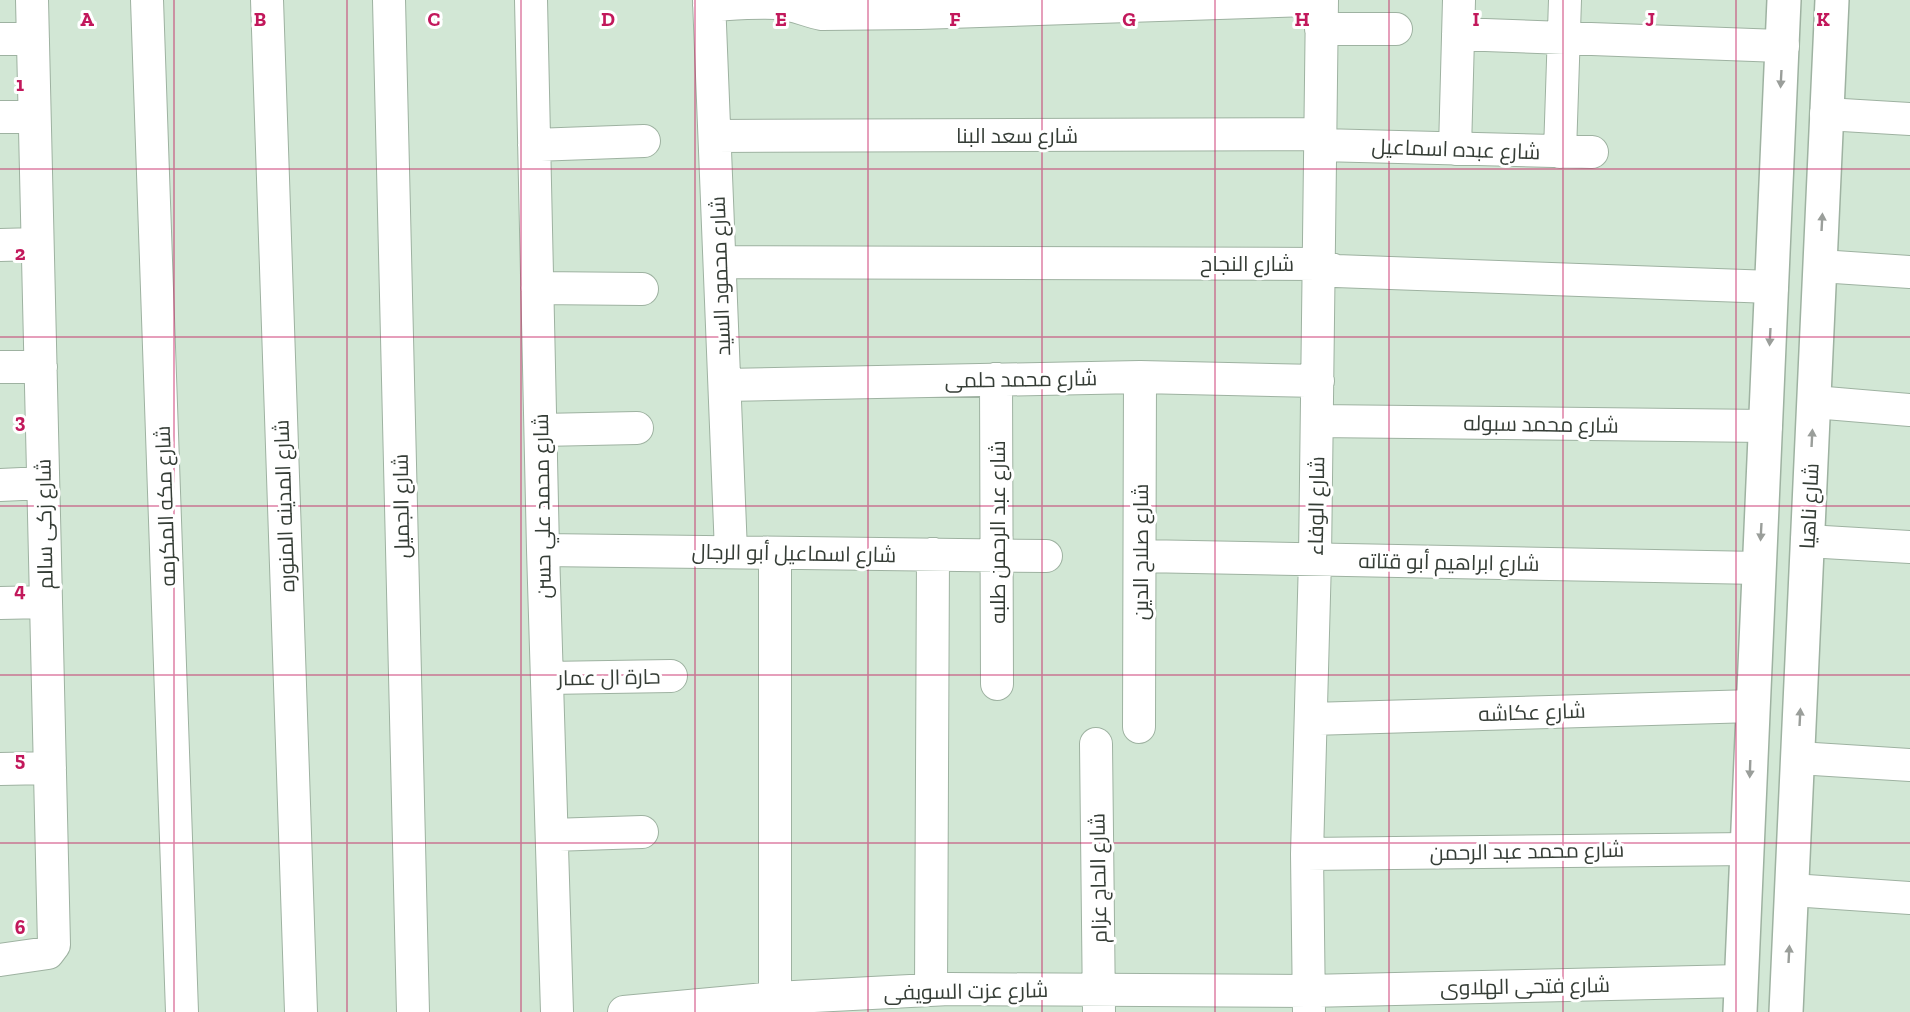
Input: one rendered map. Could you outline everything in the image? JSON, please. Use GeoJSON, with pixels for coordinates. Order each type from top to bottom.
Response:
{"type":"FeatureCollection","features":[{"type":"Feature","properties":{"kind":"main road"},"geometry":{"type":"LineString","coordinates":[[1740,997],[1784,0]]}},
{"type":"Feature","properties":{"kind":"main road","name":"شارع ناهيا"},"geometry":{"type":"LineString","coordinates":[[1786,1012],[1832,0]]}},
{"type":"Feature","properties":{"kind":"street","name":"شارع زكى سالم"},"geometry":{"type":"LineString","coordinates":[[0,960],[48,953],[54,945],[32,0]]}},
{"type":"Feature","properties":{"kind":"street","name":"شارع مكه المكرمه"},"geometry":{"type":"LineString","coordinates":[[147,0],[182,1012]]}},
{"type":"Feature","properties":{"kind":"street","name":"شارع المدينه المنوره"},"geometry":{"type":"LineString","coordinates":[[267,0],[301,1012]]}},
{"type":"Feature","properties":{"kind":"street","name":"شارع الجميل"},"geometry":{"type":"LineString","coordinates":[[389,0],[413,1012]]}},
{"type":"Feature","properties":{"kind":"street","name":"شارع محمد علي حسن"},"geometry":{"type":"LineString","coordinates":[[531,0],[543,550],[557,1012]]}},
{"type":"Feature","properties":{"kind":"street"},"geometry":{"type":"LineString","coordinates":[[709,3],[775,3],[797,6],[822,14],[919,6],[1308,0]]}},
{"type":"Feature","properties":{"kind":"street"},"geometry":{"type":"LineString","coordinates":[[1455,149],[1459,0]]}},
{"type":"Feature","properties":{"kind":"street"},"geometry":{"type":"LineString","coordinates":[[1560,152],[1565,0]]}},
{"type":"Feature","properties":{"kind":"street","name":"شارع محمود السيد"},"geometry":{"type":"LineString","coordinates":[[709,3],[731,552]]}},
{"type":"Feature","properties":{"kind":"street"},"geometry":{"type":"LineString","coordinates":[[1322,14],[1396,29]]}},
{"type":"Feature","properties":{"kind":"street","name":"شارع الوفاء"},"geometry":{"type":"LineString","coordinates":[[1308,1002],[1307,854],[1315,559],[1322,14]]}},
{"type":"Feature","properties":{"kind":"street"},"geometry":{"type":"LineString","coordinates":[[1458,34],[1783,46]]}},
{"type":"Feature","properties":{"kind":"street"},"geometry":{"type":"LineString","coordinates":[[0,39],[33,39]]}},
{"type":"Feature","properties":{"kind":"street"},"geometry":{"type":"LineString","coordinates":[[1826,114],[1910,119]]}},
{"type":"Feature","properties":{"kind":"street"},"geometry":{"type":"LineString","coordinates":[[0,117],[34,117]]}},
{"type":"Feature","properties":{"kind":"street","name":"شارع سعد البنا"},"geometry":{"type":"LineString","coordinates":[[715,136],[1320,140]]}},
{"type":"Feature","properties":{"kind":"street","name":"شارع عبده اسماعيل"},"geometry":{"type":"LineString","coordinates":[[1320,140],[1455,149],[1592,152]]}},
{"type":"Feature","properties":{"kind":"street"},"geometry":{"type":"LineString","coordinates":[[534,145],[644,141]]}},
{"type":"Feature","properties":{"kind":"street"},"geometry":{"type":"LineString","coordinates":[[0,245],[37,244]]}},
{"type":"Feature","properties":{"kind":"street","name":"شارع النجاح"},"geometry":{"type":"LineString","coordinates":[[720,262],[1319,264],[1336,271],[1772,287]]}},
{"type":"Feature","properties":{"kind":"street"},"geometry":{"type":"LineString","coordinates":[[1820,266],[1910,272]]}},
{"type":"Feature","properties":{"kind":"street"},"geometry":{"type":"LineString","coordinates":[[537,288],[642,289]]}},
{"type":"Feature","properties":{"kind":"street"},"geometry":{"type":"LineString","coordinates":[[0,367],[40,367]]}},
{"type":"Feature","properties":{"kind":"street","name":"شارع محمد حلمى"},"geometry":{"type":"LineString","coordinates":[[725,385],[1140,377],[1317,381]]}},
{"type":"Feature","properties":{"kind":"street","name":"شارع صلاح الدين"},"geometry":{"type":"LineString","coordinates":[[1139,727],[1140,377]]}},
{"type":"Feature","properties":{"kind":"street","name":"شارع عبد الرحمن طلبه"},"geometry":{"type":"LineString","coordinates":[[996,379],[998,684]]}},
{"type":"Feature","properties":{"kind":"street"},"geometry":{"type":"LineString","coordinates":[[1814,402],[1910,410]]}},
{"type":"Feature","properties":{"kind":"street","name":"شارع محمد سبوله"},"geometry":{"type":"LineString","coordinates":[[1317,421],[1766,426]]}},
{"type":"Feature","properties":{"kind":"street"},"geometry":{"type":"LineString","coordinates":[[541,430],[637,428]]}},
{"type":"Feature","properties":{"kind":"street"},"geometry":{"type":"LineString","coordinates":[[0,485],[43,483]]}},
{"type":"Feature","properties":{"kind":"street"},"geometry":{"type":"LineString","coordinates":[[1808,541],[1910,548]]}},
{"type":"Feature","properties":{"kind":"street","name":"شارع اسماعيل أبو الرجال"},"geometry":{"type":"LineString","coordinates":[[543,550],[1046,556]]}},
{"type":"Feature","properties":{"kind":"street"},"geometry":{"type":"LineString","coordinates":[[759,1003],[775,553]]}},
{"type":"Feature","properties":{"kind":"street"},"geometry":{"type":"LineString","coordinates":[[933,554],[943,997]]}},
{"type":"Feature","properties":{"kind":"street","name":"شارع ابراهيم أبو قتاته"},"geometry":{"type":"LineString","coordinates":[[1140,556],[1759,568]]}},
{"type":"Feature","properties":{"kind":"street"},"geometry":{"type":"LineString","coordinates":[[0,603],[46,602]]}},
{"type":"Feature","properties":{"kind":"street","name":"حارة ال عمار"},"geometry":{"type":"LineString","coordinates":[[547,678],[671,676]]}},
{"type":"Feature","properties":{"kind":"street","name":"شارع عكاشه"},"geometry":{"type":"LineString","coordinates":[[1311,719],[1753,706]]}},
{"type":"Feature","properties":{"kind":"street","name":"شارع الحاج عزام"},"geometry":{"type":"LineString","coordinates":[[1096,744],[1099,1001]]}},
{"type":"Feature","properties":{"kind":"street"},"geometry":{"type":"LineString","coordinates":[[1798,758],[1910,765]]}},
{"type":"Feature","properties":{"kind":"street"},"geometry":{"type":"LineString","coordinates":[[0,769],[50,768]]}},
{"type":"Feature","properties":{"kind":"street"},"geometry":{"type":"LineString","coordinates":[[552,835],[642,832]]}},
{"type":"Feature","properties":{"kind":"street","name":"شارع محمد عبد الرحمن"},"geometry":{"type":"LineString","coordinates":[[1307,854],[1747,849]]}},
{"type":"Feature","properties":{"kind":"street"},"geometry":{"type":"LineString","coordinates":[[1792,890],[1910,898]]}},
{"type":"Feature","properties":{"kind":"street","name":"شارع عزت السويفى"},"geometry":{"type":"LineString","coordinates":[[643,1011],[759,1003],[843,1003],[943,997],[1099,1001],[1308,1002]]}},
{"type":"Feature","properties":{"kind":"street","name":"شارع فتحى الهلاوى"},"geometry":{"type":"LineString","coordinates":[[1308,1002],[1740,997]]}}]}
